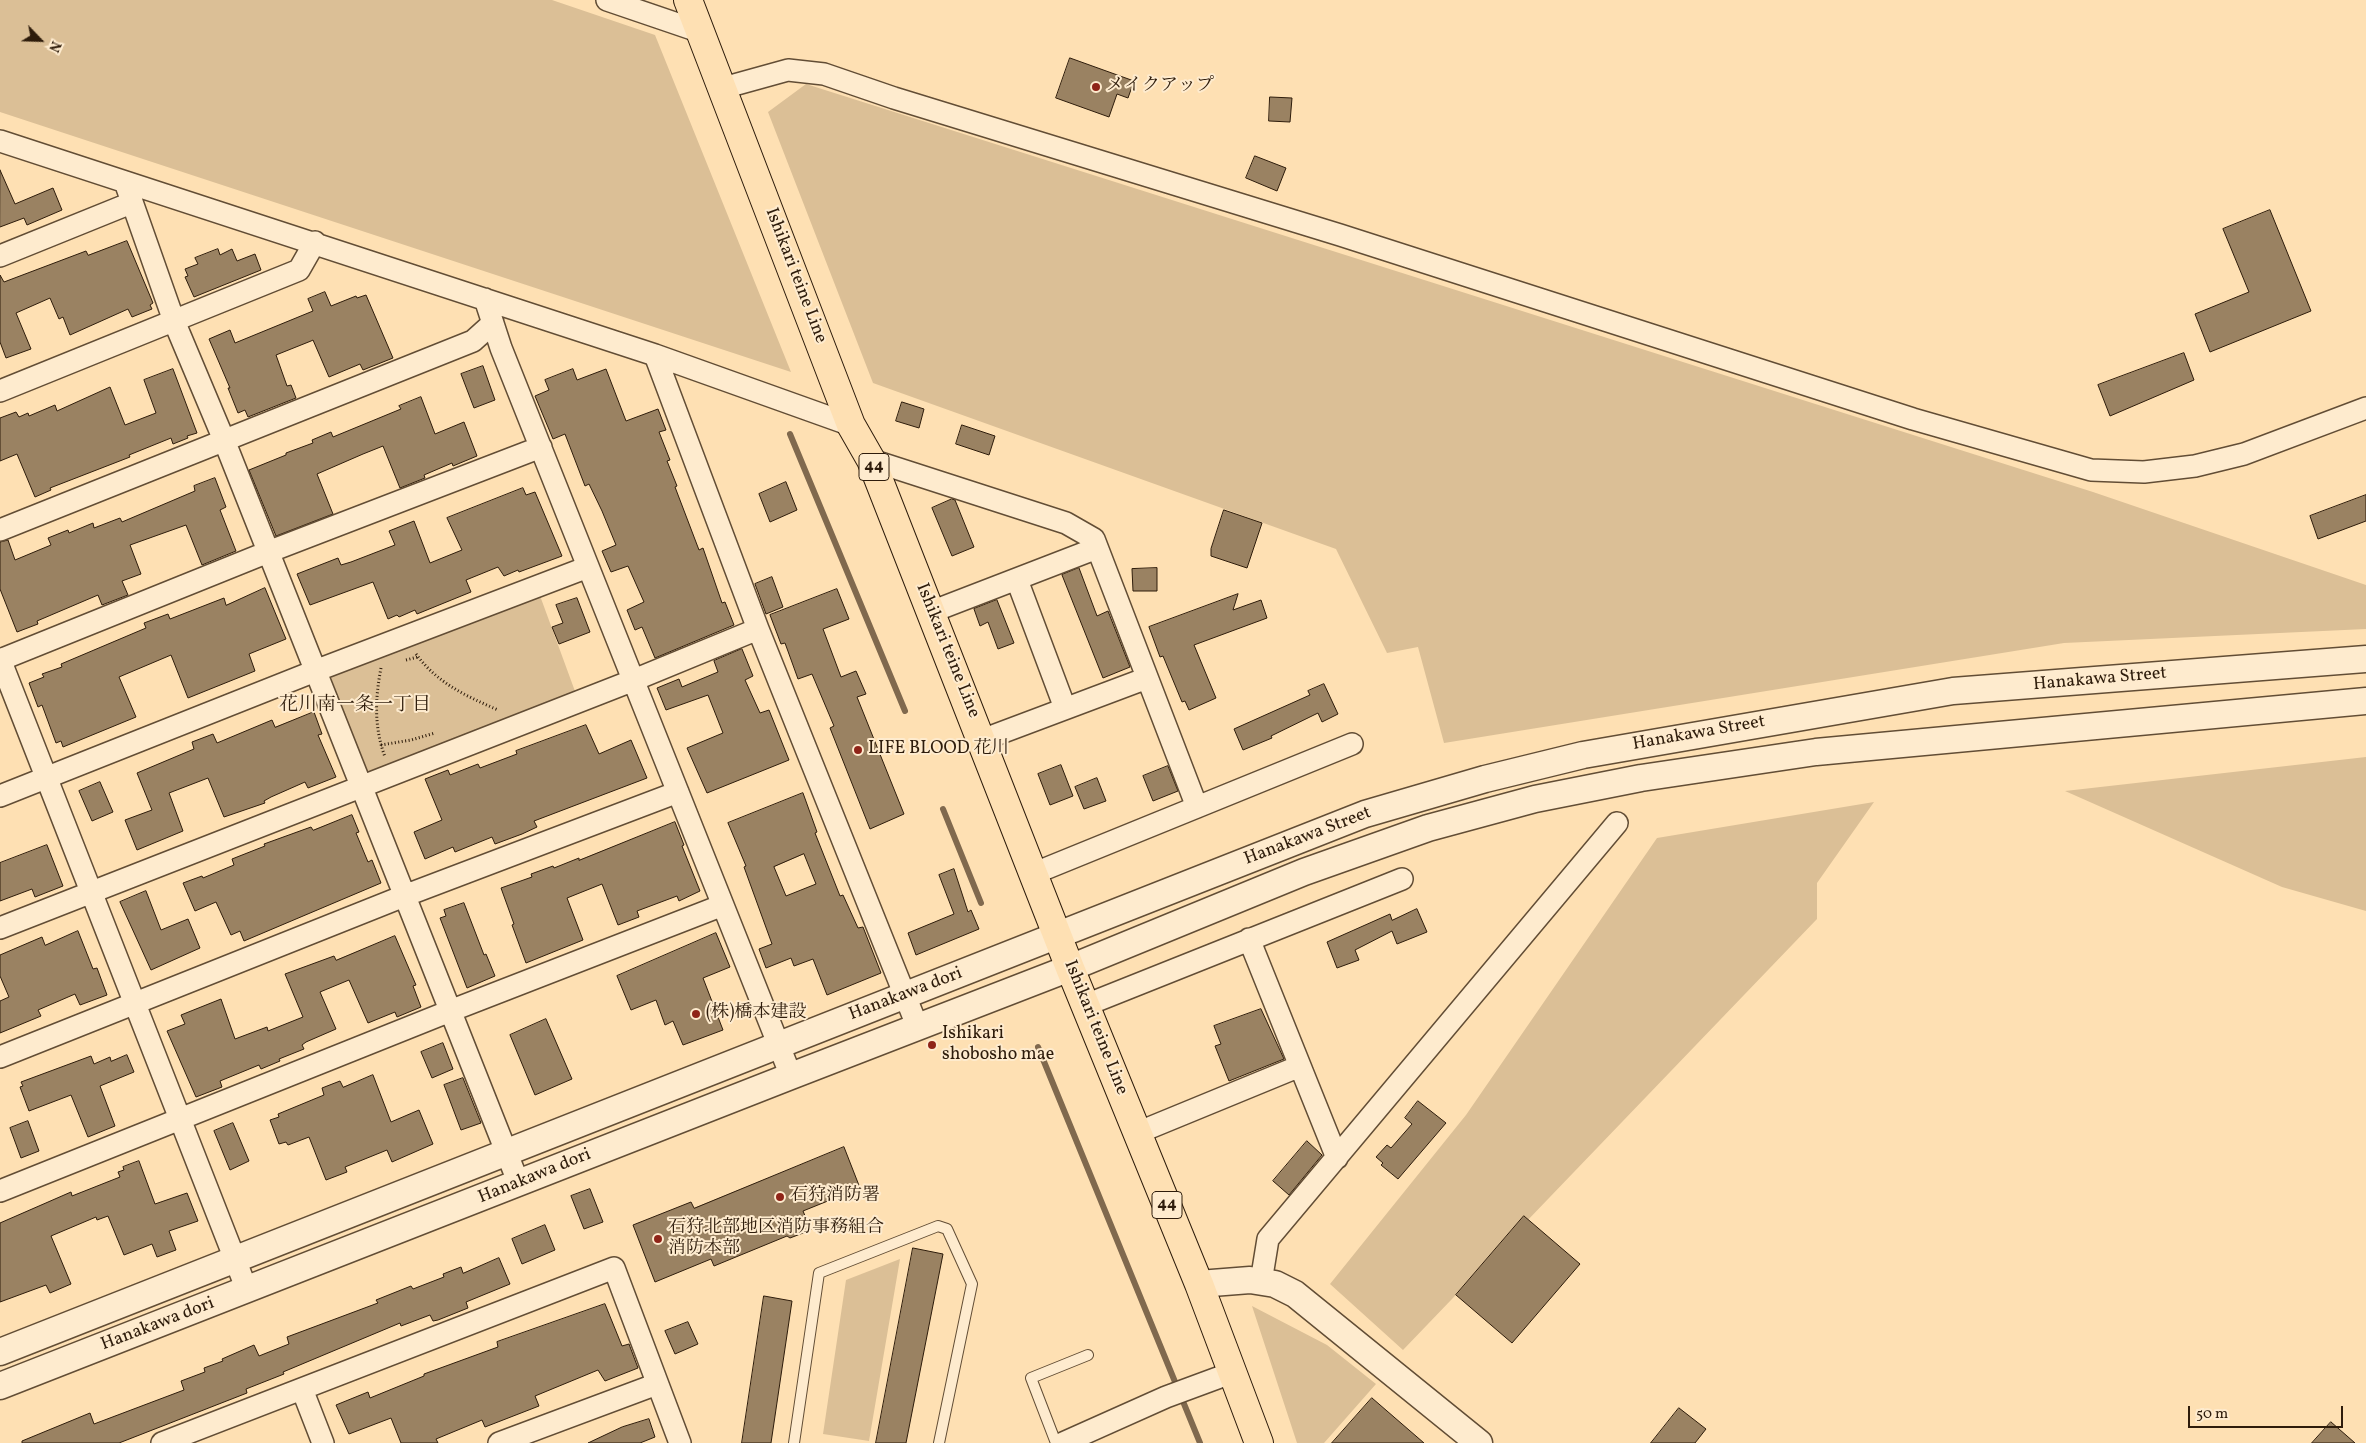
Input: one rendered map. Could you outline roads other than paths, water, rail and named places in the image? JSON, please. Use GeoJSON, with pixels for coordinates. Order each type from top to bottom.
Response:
{"type":"FeatureCollection","features":[{"type":"Feature","properties":{"kind":"main road","name":"Ishikari teine Line"},"geometry":{"type":"LineString","coordinates":[[688,0],[851,425],[871,460],[1059,934],[1070,968],[1199,1284],[1259,1443]]}},
{"type":"Feature","properties":{"kind":"street"},"geometry":{"type":"LineString","coordinates":[[607,0],[701,32]]}},
{"type":"Feature","properties":{"kind":"street"},"geometry":{"type":"LineString","coordinates":[[723,88],[788,70],[824,74],[894,98],[1340,235],[1913,418],[2091,470],[2144,472],[2195,466],[2244,454],[2366,408]]}},
{"type":"Feature","properties":{"kind":"street"},"geometry":{"type":"LineString","coordinates":[[0,140],[655,355],[851,425]]}},
{"type":"Feature","properties":{"kind":"street"},"geometry":{"type":"LineString","coordinates":[[125,182],[174,321],[224,440],[519,1184]]}},
{"type":"Feature","properties":{"kind":"street"},"geometry":{"type":"LineString","coordinates":[[0,256],[131,203]]}},
{"type":"Feature","properties":{"kind":"street"},"geometry":{"type":"LineString","coordinates":[[0,391],[299,270],[314,242]]}},
{"type":"Feature","properties":{"kind":"street"},"geometry":{"type":"LineString","coordinates":[[485,299],[588,567],[791,1076]]}},
{"type":"Feature","properties":{"kind":"street"},"geometry":{"type":"LineString","coordinates":[[0,530],[473,341],[493,323]]}},
{"type":"Feature","properties":{"kind":"street"},"geometry":{"type":"LineString","coordinates":[[655,355],[758,628],[918,1028]]}},
{"type":"Feature","properties":{"kind":"street"},"geometry":{"type":"LineString","coordinates":[[247,1290],[237,1258],[0,660],[268,552],[541,447]]}},
{"type":"Feature","properties":{"kind":"street"},"geometry":{"type":"LineString","coordinates":[[871,460],[1066,523],[1094,539],[1196,807]]}},
{"type":"Feature","properties":{"kind":"street"},"geometry":{"type":"LineString","coordinates":[[931,612],[1097,548]]}},
{"type":"Feature","properties":{"kind":"street"},"geometry":{"type":"LineString","coordinates":[[0,796],[315,671],[588,567]]}},
{"type":"Feature","properties":{"kind":"street"},"geometry":{"type":"LineString","coordinates":[[1017,580],[1065,708]]}},
{"type":"Feature","properties":{"kind":"street"},"geometry":{"type":"LineString","coordinates":[[0,928],[634,680],[758,628]]}},
{"type":"Feature","properties":{"kind":"street","name":"Hanakawa Street"},"geometry":{"type":"LineString","coordinates":[[1059,934],[1365,814],[1485,779],[1583,755],[1953,691],[2366,659]]}},
{"type":"Feature","properties":{"kind":"street"},"geometry":{"type":"LineString","coordinates":[[982,740],[1147,678]]}},
{"type":"Feature","properties":{"kind":"street","name":"Hanakawa Street"},"geometry":{"type":"LineString","coordinates":[[1070,968],[1304,872],[1428,828],[1545,797],[1641,778],[1816,752],[2366,700]]}},
{"type":"Feature","properties":{"kind":"street"},"geometry":{"type":"LineString","coordinates":[[1034,873],[1352,744]]}},
{"type":"Feature","properties":{"kind":"street"},"geometry":{"type":"LineString","coordinates":[[0,1057],[404,896],[678,792]]}},
{"type":"Feature","properties":{"kind":"street"},"geometry":{"type":"LineString","coordinates":[[1261,1282],[1268,1239],[1617,822]]}},
{"type":"Feature","properties":{"kind":"street"},"geometry":{"type":"LineString","coordinates":[[1086,1004],[1402,879]]}},
{"type":"Feature","properties":{"kind":"street"},"geometry":{"type":"LineString","coordinates":[[0,1191],[723,904]]}},
{"type":"Feature","properties":{"kind":"street","name":"Hanakawa dori"},"geometry":{"type":"LineString","coordinates":[[0,1352],[1059,934]]}},
{"type":"Feature","properties":{"kind":"street"},"geometry":{"type":"LineString","coordinates":[[1249,939],[1336,1158]]}},
{"type":"Feature","properties":{"kind":"street","name":"Hanakawa dori"},"geometry":{"type":"LineString","coordinates":[[0,1386],[1070,968]]}},
{"type":"Feature","properties":{"kind":"street"},"geometry":{"type":"LineString","coordinates":[[1137,1132],[1300,1066]]}},
{"type":"Feature","properties":{"kind":"street"},"geometry":{"type":"LineString","coordinates":[[168,1442],[614,1268],[680,1443]]}},
{"type":"Feature","properties":{"kind":"street"},"geometry":{"type":"LineString","coordinates":[[1199,1284],[1250,1280],[1275,1284],[1295,1294],[1479,1443]]}},
{"type":"Feature","properties":{"kind":"street"},"geometry":{"type":"LineString","coordinates":[[1067,1442],[1166,1397],[1231,1373]]}},
{"type":"Feature","properties":{"kind":"street"},"geometry":{"type":"LineString","coordinates":[[499,1443],[657,1384]]}},
{"type":"Feature","properties":{"kind":"street"},"geometry":{"type":"LineString","coordinates":[[302,1389],[323,1443]]}},
{"type":"Feature","properties":{"kind":"lane"},"geometry":{"type":"LineString","coordinates":[[794,1443],[819,1273],[938,1226],[947,1229],[972,1284],[939,1443]]}},
{"type":"Feature","properties":{"kind":"lane"},"geometry":{"type":"LineString","coordinates":[[1067,1442],[1031,1378],[1088,1355]]}},
{"type":"Feature","properties":{"kind":"waterway"},"geometry":{"type":"LineString","coordinates":[[790,434],[905,711]]}},
{"type":"Feature","properties":{"kind":"waterway"},"geometry":{"type":"LineString","coordinates":[[943,809],[981,903]]}},
{"type":"Feature","properties":{"kind":"waterway"},"geometry":{"type":"LineString","coordinates":[[1038,1047],[1200,1443]]}},
{"type":"Feature","properties":{"kind":"place","name":"メイクアップ"},"geometry":{"type":"Point","coordinates":[1096,87]}},
{"type":"Feature","properties":{"kind":"place","name":"LIFE BLOOD 花川"},"geometry":{"type":"Point","coordinates":[858,750]}},
{"type":"Feature","properties":{"kind":"place","name":"(株)橋本建設"},"geometry":{"type":"Point","coordinates":[696,1014]}},
{"type":"Feature","properties":{"kind":"place","name":"Ishikari shobosho mae"},"geometry":{"type":"Point","coordinates":[932,1045]}},
{"type":"Feature","properties":{"kind":"place","name":"石狩消防署"},"geometry":{"type":"Point","coordinates":[780,1197]}},
{"type":"Feature","properties":{"kind":"place","name":"石狩北部地区消防事務組合 消防本部"},"geometry":{"type":"Point","coordinates":[658,1239]}},
{"type":"Feature","properties":{"kind":"district","name":"花川南一条一丁目"},"geometry":{"type":"Point","coordinates":[355,707]}}]}
